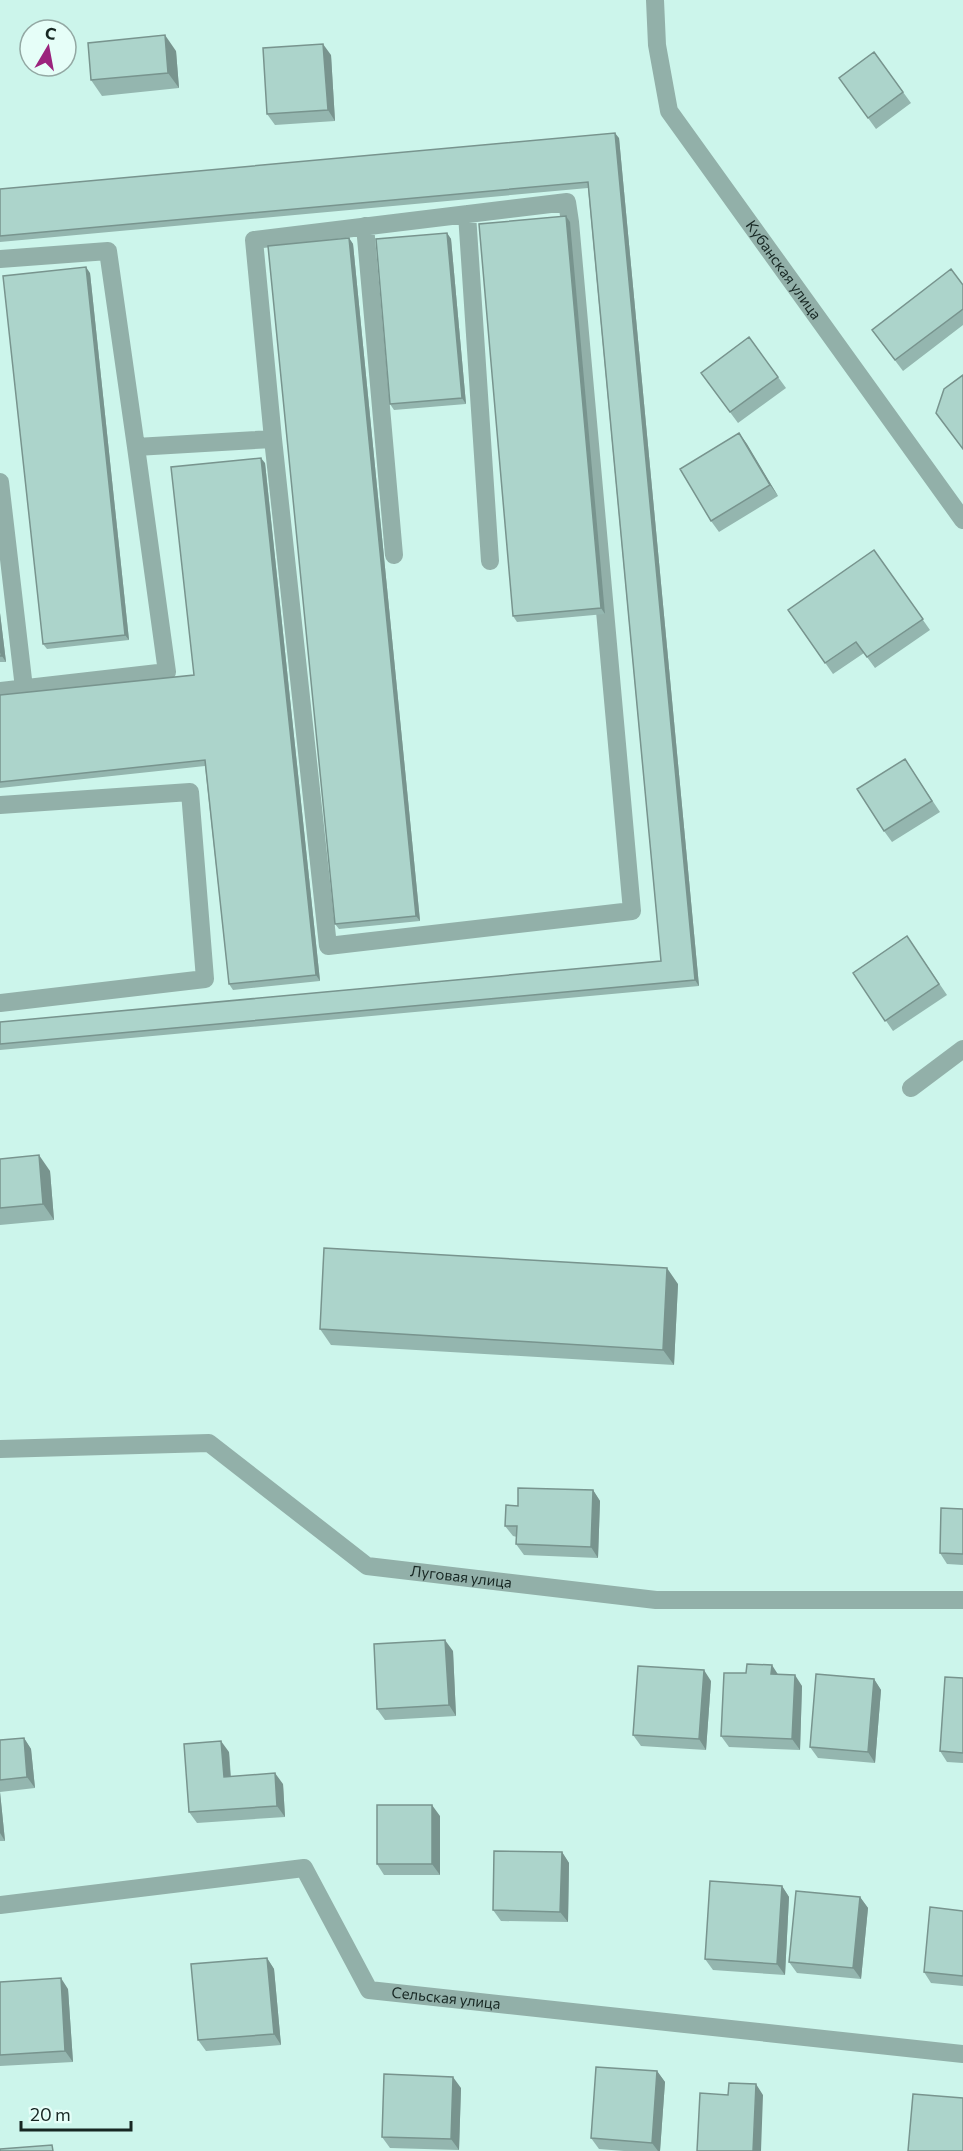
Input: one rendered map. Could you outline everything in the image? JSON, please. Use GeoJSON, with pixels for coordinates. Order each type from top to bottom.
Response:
{"type":"FeatureCollection","features":[{"type":"Feature","properties":{"kind":"street","name":"Кубанская улица"},"geometry":{"type":"LineString","coordinates":[[655,0],[657,45],[669,111],[963,520]]}},
{"type":"Feature","properties":{"kind":"street"},"geometry":{"type":"LineString","coordinates":[[567,202],[632,911],[328,946],[273,439],[254,240],[366,226],[567,202]]}},
{"type":"Feature","properties":{"kind":"street"},"geometry":{"type":"LineString","coordinates":[[467,214],[490,561]]}},
{"type":"Feature","properties":{"kind":"street"},"geometry":{"type":"LineString","coordinates":[[366,226],[394,555]]}},
{"type":"Feature","properties":{"kind":"street"},"geometry":{"type":"LineString","coordinates":[[0,259],[108,251],[167,672],[0,691]]}},
{"type":"Feature","properties":{"kind":"street"},"geometry":{"type":"LineString","coordinates":[[136,447],[273,439]]}},
{"type":"Feature","properties":{"kind":"street"},"geometry":{"type":"LineString","coordinates":[[0,482],[24,688]]}},
{"type":"Feature","properties":{"kind":"street"},"geometry":{"type":"LineString","coordinates":[[0,804],[190,792],[206,979],[0,1003]]}},
{"type":"Feature","properties":{"kind":"street"},"geometry":{"type":"LineString","coordinates":[[911,1088],[963,1049]]}},
{"type":"Feature","properties":{"kind":"street","name":"Луговая улица"},"geometry":{"type":"LineString","coordinates":[[0,1449],[209,1443],[367,1566],[656,1600],[963,1600]]}},
{"type":"Feature","properties":{"kind":"street","name":"Сельская улица"},"geometry":{"type":"LineString","coordinates":[[0,1905],[304,1868],[369,1990],[963,2054]]}},
{"type":"Feature","properties":{"kind":"building"},"geometry":{"type":"Polygon","coordinates":[[[165,35],[168,73],[91,80],[88,43],[165,35]]]}},
{"type":"Feature","properties":{"kind":"building"},"geometry":{"type":"Polygon","coordinates":[[[323,44],[328,110],[267,114],[263,48],[323,44]]]}},
{"type":"Feature","properties":{"kind":"building"},"geometry":{"type":"Polygon","coordinates":[[[874,52],[903,92],[868,118],[839,78],[874,52]]]}},
{"type":"Feature","properties":{"kind":"building"},"geometry":{"type":"Polygon","coordinates":[[[615,133],[695,980],[0,1044],[0,1022],[661,961],[588,182],[0,236],[0,189],[615,133]]]}},
{"type":"Feature","properties":{"kind":"building"},"geometry":{"type":"Polygon","coordinates":[[[566,216],[601,608],[513,616],[479,224],[566,216]]]}},
{"type":"Feature","properties":{"kind":"building"},"geometry":{"type":"Polygon","coordinates":[[[447,233],[462,398],[390,404],[376,239],[447,233]]]}},
{"type":"Feature","properties":{"kind":"building"},"geometry":{"type":"Polygon","coordinates":[[[349,238],[416,916],[335,924],[268,246],[349,238]]]}},
{"type":"Feature","properties":{"kind":"building"},"geometry":{"type":"Polygon","coordinates":[[[86,267],[125,635],[43,644],[3,276],[86,267]]]}},
{"type":"Feature","properties":{"kind":"building"},"geometry":{"type":"Polygon","coordinates":[[[951,269],[963,285],[963,309],[895,360],[872,330],[951,269]]]}},
{"type":"Feature","properties":{"kind":"building"},"geometry":{"type":"Polygon","coordinates":[[[749,337],[778,377],[730,412],[701,373],[749,337]]]}},
{"type":"Feature","properties":{"kind":"building"},"geometry":{"type":"Polygon","coordinates":[[[963,375],[963,449],[936,413],[944,389],[963,375]]]}},
{"type":"Feature","properties":{"kind":"building"},"geometry":{"type":"Polygon","coordinates":[[[739,433],[770,485],[711,521],[680,469],[739,433]]]}},
{"type":"Feature","properties":{"kind":"building"},"geometry":{"type":"Polygon","coordinates":[[[261,458],[316,975],[229,984],[205,760],[0,782],[0,695],[194,675],[171,467],[261,458]]]}},
{"type":"Feature","properties":{"kind":"building"},"geometry":{"type":"Polygon","coordinates":[[[874,550],[923,619],[867,657],[856,642],[825,663],[788,610],[874,550]]]}},
{"type":"Feature","properties":{"kind":"building"},"geometry":{"type":"Polygon","coordinates":[[[905,759],[932,801],[884,831],[857,789],[905,759]]]}},
{"type":"Feature","properties":{"kind":"building"},"geometry":{"type":"Polygon","coordinates":[[[907,936],[939,984],[885,1021],[853,973],[907,936]]]}},
{"type":"Feature","properties":{"kind":"building"},"geometry":{"type":"Polygon","coordinates":[[[39,1155],[43,1204],[0,1208],[0,1159],[39,1155]]]}},
{"type":"Feature","properties":{"kind":"building"},"geometry":{"type":"Polygon","coordinates":[[[324,1248],[667,1268],[663,1350],[320,1329],[324,1248]]]}},
{"type":"Feature","properties":{"kind":"building"},"geometry":{"type":"Polygon","coordinates":[[[518,1488],[593,1490],[591,1547],[516,1544],[517,1526],[505,1526],[506,1505],[518,1506],[518,1488]]]}},
{"type":"Feature","properties":{"kind":"building"},"geometry":{"type":"Polygon","coordinates":[[[941,1508],[963,1509],[963,1554],[940,1553],[941,1508]]]}},
{"type":"Feature","properties":{"kind":"building"},"geometry":{"type":"Polygon","coordinates":[[[445,1640],[449,1705],[377,1709],[374,1644],[445,1640]]]}},
{"type":"Feature","properties":{"kind":"building"},"geometry":{"type":"Polygon","coordinates":[[[747,1664],[772,1665],[771,1674],[795,1675],[792,1739],[721,1736],[724,1673],[746,1673],[747,1664]]]}},
{"type":"Feature","properties":{"kind":"building"},"geometry":{"type":"Polygon","coordinates":[[[638,1666],[704,1670],[699,1739],[633,1735],[638,1666]]]}},
{"type":"Feature","properties":{"kind":"building"},"geometry":{"type":"Polygon","coordinates":[[[816,1674],[874,1679],[868,1752],[810,1747],[816,1674]]]}},
{"type":"Feature","properties":{"kind":"building"},"geometry":{"type":"Polygon","coordinates":[[[945,1677],[963,1678],[963,1753],[940,1751],[945,1677]]]}},
{"type":"Feature","properties":{"kind":"building"},"geometry":{"type":"Polygon","coordinates":[[[24,1738],[27,1777],[0,1780],[0,1740],[24,1738]]]}},
{"type":"Feature","properties":{"kind":"building"},"geometry":{"type":"Polygon","coordinates":[[[221,1741],[224,1777],[275,1773],[277,1806],[189,1812],[184,1744],[221,1741]]]}},
{"type":"Feature","properties":{"kind":"building"},"geometry":{"type":"Polygon","coordinates":[[[377,1805],[432,1805],[432,1864],[377,1864],[377,1805]]]}},
{"type":"Feature","properties":{"kind":"building"},"geometry":{"type":"Polygon","coordinates":[[[494,1851],[562,1852],[560,1912],[493,1910],[494,1851]]]}},
{"type":"Feature","properties":{"kind":"building"},"geometry":{"type":"Polygon","coordinates":[[[710,1881],[782,1886],[777,1964],[705,1959],[710,1881]]]}},
{"type":"Feature","properties":{"kind":"building"},"geometry":{"type":"Polygon","coordinates":[[[796,1891],[860,1897],[853,1968],[789,1962],[796,1891]]]}},
{"type":"Feature","properties":{"kind":"building"},"geometry":{"type":"Polygon","coordinates":[[[930,1907],[963,1911],[963,1976],[924,1972],[930,1907]]]}},
{"type":"Feature","properties":{"kind":"building"},"geometry":{"type":"Polygon","coordinates":[[[267,1958],[274,2034],[198,2040],[191,1964],[267,1958]]]}},
{"type":"Feature","properties":{"kind":"building"},"geometry":{"type":"Polygon","coordinates":[[[61,1978],[65,2051],[0,2055],[0,1982],[61,1978]]]}},
{"type":"Feature","properties":{"kind":"building"},"geometry":{"type":"Polygon","coordinates":[[[596,2067],[657,2071],[652,2143],[591,2138],[596,2067]]]}},
{"type":"Feature","properties":{"kind":"building"},"geometry":{"type":"Polygon","coordinates":[[[384,2074],[453,2077],[451,2139],[382,2137],[384,2074]]]}},
{"type":"Feature","properties":{"kind":"building"},"geometry":{"type":"Polygon","coordinates":[[[729,2083],[756,2084],[753,2151],[697,2151],[700,2093],[728,2095],[729,2083]]]}},
{"type":"Feature","properties":{"kind":"building"},"geometry":{"type":"Polygon","coordinates":[[[913,2094],[963,2098],[963,2151],[908,2151],[913,2094]]]}},
{"type":"Feature","properties":{"kind":"building"},"geometry":{"type":"Polygon","coordinates":[[[52,2145],[53,2151],[0,2151],[0,2149],[52,2145]]]}}]}
